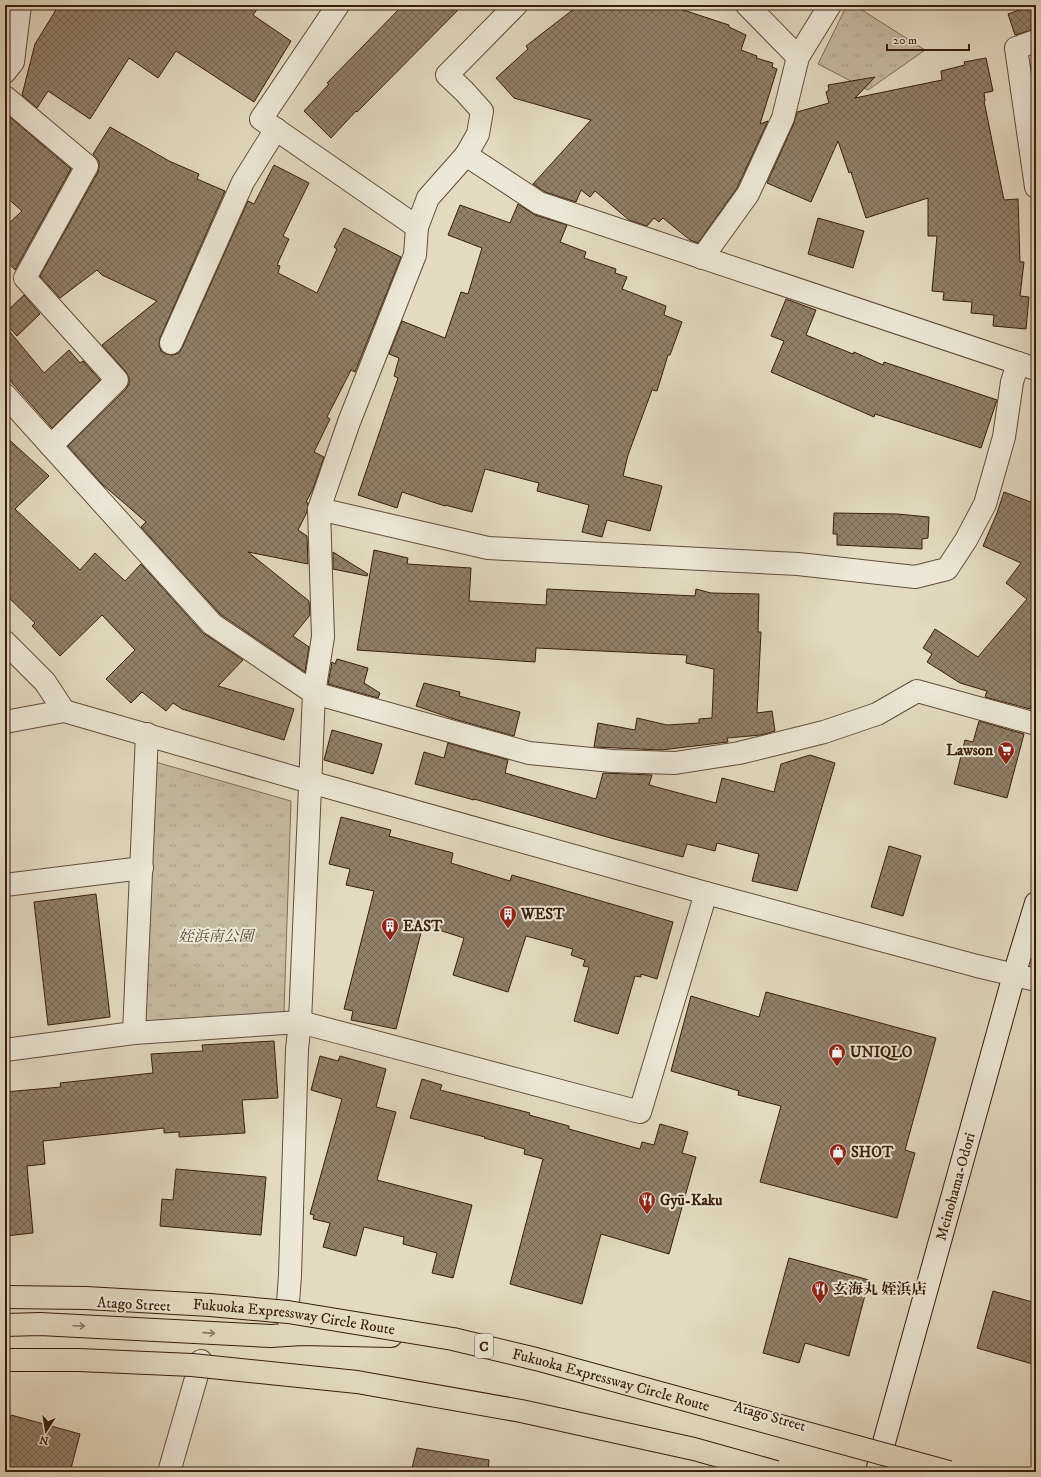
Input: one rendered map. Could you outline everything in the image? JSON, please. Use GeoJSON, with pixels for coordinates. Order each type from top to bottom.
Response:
{"type":"FeatureCollection","features":[{"type":"Feature","properties":{"kind":"highway","name":"Fukuoka Expressway Circle Route"},"geometry":{"type":"LineString","coordinates":[[5,1299],[86,1298],[210,1305],[288,1312],[453,1339],[536,1359],[949,1472]]}},
{"type":"Feature","properties":{"kind":"highway"},"geometry":{"type":"LineString","coordinates":[[40,1300],[40,1324]]}},
{"type":"Feature","properties":{"kind":"highway"},"geometry":{"type":"LineString","coordinates":[[5,1325],[40,1324],[271,1336],[302,1334],[442,1337]]}},
{"type":"Feature","properties":{"kind":"highway"},"geometry":{"type":"LineString","coordinates":[[5,1359],[79,1360],[192,1365],[357,1382],[521,1411],[694,1449],[776,1472]]}},
{"type":"Feature","properties":{"kind":"street"},"geometry":{"type":"LineString","coordinates":[[5,72],[13,62],[20,5]]}},
{"type":"Feature","properties":{"kind":"street"},"geometry":{"type":"LineString","coordinates":[[338,5],[261,119],[417,227]]}},
{"type":"Feature","properties":{"kind":"street"},"geometry":{"type":"LineString","coordinates":[[287,1316],[297,1050],[300,1022],[314,693],[323,638],[319,509],[349,422],[415,255],[417,227],[428,198],[466,155],[478,134],[482,112],[464,91],[447,75],[516,5]]}},
{"type":"Feature","properties":{"kind":"street"},"geometry":{"type":"LineString","coordinates":[[747,5],[798,57]]}},
{"type":"Feature","properties":{"kind":"street"},"geometry":{"type":"LineString","coordinates":[[702,258],[748,194],[783,118],[798,57],[830,5]]}},
{"type":"Feature","properties":{"kind":"street"},"geometry":{"type":"LineString","coordinates":[[1036,41],[1016,48],[1036,187]]}},
{"type":"Feature","properties":{"kind":"street"},"geometry":{"type":"LineString","coordinates":[[5,97],[87,166],[25,278],[117,380],[51,446]]}},
{"type":"Feature","properties":{"kind":"street"},"geometry":{"type":"LineString","coordinates":[[171,343],[243,182],[276,129]]}},
{"type":"Feature","properties":{"kind":"street"},"geometry":{"type":"LineString","coordinates":[[319,509],[488,548],[798,564],[915,577],[947,569],[966,540],[985,504],[1004,437],[1012,382],[1027,366],[539,203],[466,155]]}},
{"type":"Feature","properties":{"kind":"street"},"geometry":{"type":"LineString","coordinates":[[5,395],[212,624],[314,693],[529,753],[612,761],[675,763],[740,753],[824,732],[876,714],[917,691],[1036,724]]}},
{"type":"Feature","properties":{"kind":"street"},"geometry":{"type":"LineString","coordinates":[[5,642],[45,682],[64,711]]}},
{"type":"Feature","properties":{"kind":"street"},"geometry":{"type":"LineString","coordinates":[[5,722],[64,711],[310,782],[706,893],[970,964],[1036,980]]}},
{"type":"Feature","properties":{"kind":"street"},"geometry":{"type":"LineString","coordinates":[[134,1033],[147,734]]}},
{"type":"Feature","properties":{"kind":"street"},"geometry":{"type":"LineString","coordinates":[[5,885],[142,868]]}},
{"type":"Feature","properties":{"kind":"street"},"geometry":{"type":"LineString","coordinates":[[5,1050],[134,1033],[300,1022],[640,1112],[706,893]]}},
{"type":"Feature","properties":{"kind":"street","name":"Meinohama-Odori"},"geometry":{"type":"LineString","coordinates":[[877,1472],[882,1446],[1014,975],[1036,903]]}},
{"type":"Feature","properties":{"kind":"street","name":"Atago Street"},"geometry":{"type":"LineString","coordinates":[[5,1299],[154,1305],[287,1316],[442,1337],[617,1372],[882,1446],[963,1472]]}},
{"type":"Feature","properties":{"kind":"street"},"geometry":{"type":"LineString","coordinates":[[5,1359],[38,1355],[201,1361],[289,1368],[446,1392],[524,1408],[664,1441],[772,1472]]}},
{"type":"Feature","properties":{"kind":"street"},"geometry":{"type":"LineString","coordinates":[[169,1472],[201,1361]]}},
{"type":"Feature","properties":{"kind":"green space"},"geometry":{"type":"Polygon","coordinates":[[[847,5],[854,5],[925,50],[868,90],[818,64],[847,5]]]}},
{"type":"Feature","properties":{"kind":"green space","name":"姪浜南公園"},"geometry":{"type":"Polygon","coordinates":[[[152,761],[291,801],[284,1012],[142,1026],[152,761]]]}},
{"type":"Feature","properties":{"kind":"building"},"geometry":{"type":"Polygon","coordinates":[[[59,5],[260,5],[253,15],[291,41],[254,102],[176,51],[158,78],[129,58],[90,119],[48,91],[37,108],[22,95],[35,44],[59,5]]]}},
{"type":"Feature","properties":{"kind":"building"},"geometry":{"type":"Polygon","coordinates":[[[403,5],[463,5],[357,112],[356,111],[331,138],[304,111],[329,84],[327,83],[403,5]]]}},
{"type":"Feature","properties":{"kind":"building"},"geometry":{"type":"Polygon","coordinates":[[[579,5],[668,5],[729,25],[729,27],[746,35],[741,50],[757,56],[756,58],[773,63],[772,67],[777,69],[760,124],[768,121],[737,188],[698,243],[690,240],[663,218],[659,222],[654,218],[647,226],[629,220],[595,191],[590,197],[581,190],[576,202],[545,192],[533,184],[591,120],[514,98],[496,78],[528,49],[526,46],[579,5]]]}},
{"type":"Feature","properties":{"kind":"building"},"geometry":{"type":"Polygon","coordinates":[[[1036,5],[1036,29],[1015,35],[1008,14],[1036,5]]]}},
{"type":"Feature","properties":{"kind":"building"},"geometry":{"type":"Polygon","coordinates":[[[986,58],[993,91],[984,93],[984,101],[1004,200],[1018,199],[1020,262],[1024,262],[1020,296],[1029,297],[1026,329],[993,326],[994,315],[971,313],[972,302],[943,300],[944,292],[932,291],[937,236],[928,236],[928,198],[866,218],[851,172],[849,173],[838,141],[811,202],[767,183],[794,123],[797,112],[829,103],[826,92],[829,90],[828,85],[875,77],[855,98],[942,80],[941,71],[965,65],[964,62],[986,58]]]}},
{"type":"Feature","properties":{"kind":"building"},"geometry":{"type":"Polygon","coordinates":[[[5,113],[71,169],[15,270],[5,259],[5,227],[22,211],[5,196],[5,113]]]}},
{"type":"Feature","properties":{"kind":"building"},"geometry":{"type":"Polygon","coordinates":[[[110,127],[169,161],[199,174],[197,179],[225,191],[160,338],[159,345],[161,351],[166,354],[173,355],[179,353],[182,348],[248,201],[254,204],[274,165],[309,183],[283,236],[289,239],[277,265],[280,266],[278,273],[317,293],[337,249],[334,247],[344,228],[401,257],[355,372],[351,370],[327,417],[330,419],[314,452],[324,457],[313,489],[306,502],[308,503],[307,512],[298,530],[307,536],[308,564],[248,552],[309,601],[310,615],[293,636],[309,647],[305,672],[220,614],[141,527],[146,522],[102,484],[68,446],[126,389],[129,384],[129,378],[126,372],[102,345],[157,301],[102,275],[97,270],[60,298],[40,276],[98,172],[99,161],[93,154],[110,127]]]}},
{"type":"Feature","properties":{"kind":"building"},"geometry":{"type":"Polygon","coordinates":[[[518,204],[535,215],[567,225],[560,242],[586,252],[584,258],[616,269],[615,273],[627,277],[622,289],[666,306],[664,315],[682,322],[670,355],[668,355],[657,391],[652,390],[628,455],[623,476],[662,486],[650,531],[607,520],[602,537],[582,532],[589,505],[537,491],[539,483],[485,469],[472,512],[445,506],[402,492],[397,508],[358,495],[398,378],[394,376],[399,358],[389,354],[402,321],[445,338],[461,292],[468,294],[482,248],[448,235],[460,205],[510,223],[518,204]]]}},
{"type":"Feature","properties":{"kind":"building"},"geometry":{"type":"Polygon","coordinates":[[[818,218],[864,231],[853,268],[808,254],[818,218]]]}},
{"type":"Feature","properties":{"kind":"building"},"geometry":{"type":"Polygon","coordinates":[[[24,295],[40,314],[17,336],[5,323],[5,313],[24,295]]]}},
{"type":"Feature","properties":{"kind":"building"},"geometry":{"type":"Polygon","coordinates":[[[786,299],[816,310],[806,335],[853,354],[854,352],[883,365],[884,362],[997,400],[981,448],[875,414],[874,417],[771,372],[784,341],[771,336],[786,299]]]}},
{"type":"Feature","properties":{"kind":"building"},"geometry":{"type":"Polygon","coordinates":[[[5,326],[44,373],[69,350],[80,363],[83,361],[100,380],[52,428],[5,375],[5,326]]]}},
{"type":"Feature","properties":{"kind":"building"},"geometry":{"type":"Polygon","coordinates":[[[5,436],[49,476],[15,509],[80,570],[95,553],[125,581],[141,564],[203,633],[243,660],[218,686],[294,709],[284,740],[182,709],[173,703],[166,711],[142,692],[131,703],[106,679],[135,650],[102,615],[60,656],[32,626],[35,623],[5,594],[5,436]]]}},
{"type":"Feature","properties":{"kind":"building"},"geometry":{"type":"Polygon","coordinates":[[[1004,492],[1036,504],[1036,704],[1032,703],[1030,709],[985,697],[987,691],[960,683],[927,662],[932,654],[923,648],[935,629],[978,657],[1027,599],[1006,583],[1021,563],[983,546],[1004,492]]]}},
{"type":"Feature","properties":{"kind":"building"},"geometry":{"type":"Polygon","coordinates":[[[834,513],[897,514],[929,517],[928,538],[922,539],[922,549],[837,545],[837,534],[833,534],[834,513]]]}},
{"type":"Feature","properties":{"kind":"building"},"geometry":{"type":"Polygon","coordinates":[[[374,550],[408,558],[407,564],[471,568],[469,601],[546,605],[547,589],[695,596],[696,589],[711,593],[759,594],[758,632],[761,632],[757,713],[772,711],[775,731],[761,735],[727,738],[728,742],[661,750],[594,747],[598,723],[635,730],[637,718],[667,725],[699,723],[699,719],[712,718],[714,669],[686,663],[687,655],[536,648],[535,662],[357,650],[374,550]]]}},
{"type":"Feature","properties":{"kind":"building"},"geometry":{"type":"Polygon","coordinates":[[[333,552],[368,574],[367,576],[333,569],[333,552]]]}},
{"type":"Feature","properties":{"kind":"building"},"geometry":{"type":"Polygon","coordinates":[[[337,659],[368,668],[364,683],[380,693],[378,698],[328,684],[332,662],[335,664],[337,659]]]}},
{"type":"Feature","properties":{"kind":"building"},"geometry":{"type":"Polygon","coordinates":[[[424,683],[460,692],[459,696],[520,712],[514,736],[454,719],[416,706],[424,683]]]}},
{"type":"Feature","properties":{"kind":"building"},"geometry":{"type":"Polygon","coordinates":[[[979,721],[1024,734],[1007,798],[954,784],[965,740],[973,742],[979,721]]]}},
{"type":"Feature","properties":{"kind":"building"},"geometry":{"type":"Polygon","coordinates":[[[332,730],[382,744],[373,774],[324,760],[332,730]]]}},
{"type":"Feature","properties":{"kind":"building"},"geometry":{"type":"Polygon","coordinates":[[[448,743],[508,760],[505,773],[596,799],[603,773],[652,775],[649,785],[716,803],[722,778],[774,792],[781,764],[810,755],[835,763],[797,891],[752,881],[759,854],[717,843],[715,851],[687,844],[683,857],[415,784],[424,752],[444,758],[448,743]]]}},
{"type":"Feature","properties":{"kind":"building"},"geometry":{"type":"Polygon","coordinates":[[[341,817],[391,830],[389,836],[453,853],[451,863],[510,881],[512,875],[673,922],[657,979],[641,974],[641,977],[635,976],[618,1034],[574,1021],[589,967],[583,966],[585,960],[571,955],[573,949],[526,936],[508,992],[453,975],[464,938],[423,925],[396,1029],[351,1020],[353,1011],[344,1009],[374,891],[346,885],[350,869],[329,864],[341,817]]]}},
{"type":"Feature","properties":{"kind":"building"},"geometry":{"type":"Polygon","coordinates":[[[889,846],[921,856],[903,916],[871,907],[889,846]]]}},
{"type":"Feature","properties":{"kind":"building"},"geometry":{"type":"Polygon","coordinates":[[[96,894],[110,1017],[48,1025],[34,902],[96,894]]]}},
{"type":"Feature","properties":{"kind":"building"},"geometry":{"type":"Polygon","coordinates":[[[766,992],[936,1038],[905,1150],[915,1153],[897,1218],[760,1182],[781,1106],[738,1095],[739,1091],[671,1071],[691,996],[759,1017],[766,992]]]}},
{"type":"Feature","properties":{"kind":"building"},"geometry":{"type":"Polygon","coordinates":[[[274,1041],[278,1098],[242,1100],[245,1133],[179,1137],[179,1132],[164,1133],[164,1128],[43,1141],[45,1164],[27,1166],[33,1233],[5,1236],[5,1092],[61,1087],[60,1083],[153,1073],[151,1054],[203,1051],[202,1045],[274,1041]]]}},
{"type":"Feature","properties":{"kind":"building"},"geometry":{"type":"Polygon","coordinates":[[[320,1056],[338,1061],[340,1056],[386,1069],[376,1107],[396,1112],[377,1180],[472,1205],[453,1278],[432,1273],[437,1253],[403,1244],[404,1237],[364,1227],[356,1256],[323,1247],[330,1223],[313,1219],[314,1215],[310,1214],[342,1099],[311,1090],[320,1056]]]}},
{"type":"Feature","properties":{"kind":"building"},"geometry":{"type":"Polygon","coordinates":[[[422,1079],[442,1085],[440,1090],[530,1113],[529,1115],[569,1126],[569,1129],[640,1149],[642,1142],[654,1145],[660,1124],[688,1132],[682,1153],[696,1157],[669,1254],[601,1234],[582,1304],[510,1284],[543,1159],[524,1154],[525,1149],[410,1118],[422,1079]]]}},
{"type":"Feature","properties":{"kind":"building"},"geometry":{"type":"Polygon","coordinates":[[[176,1169],[266,1177],[261,1235],[160,1226],[162,1199],[173,1200],[176,1169]]]}},
{"type":"Feature","properties":{"kind":"building"},"geometry":{"type":"Polygon","coordinates":[[[789,1258],[869,1280],[849,1356],[805,1343],[799,1363],[763,1353],[789,1258]]]}},
{"type":"Feature","properties":{"kind":"building"},"geometry":{"type":"Polygon","coordinates":[[[993,1291],[1036,1303],[1036,1365],[977,1348],[993,1291]]]}},
{"type":"Feature","properties":{"kind":"building"},"geometry":{"type":"Polygon","coordinates":[[[11,1415],[80,1434],[70,1472],[5,1472],[5,1437],[11,1415]]]}},
{"type":"Feature","properties":{"kind":"building"},"geometry":{"type":"Polygon","coordinates":[[[417,1448],[489,1460],[488,1472],[411,1472],[417,1448]]]}},
{"type":"Feature","properties":{"kind":"place","name":"Lawson"},"geometry":{"type":"Point","coordinates":[1006,765]}},
{"type":"Feature","properties":{"kind":"place","name":"WEST"},"geometry":{"type":"Point","coordinates":[508,929]}},
{"type":"Feature","properties":{"kind":"place","name":"EAST"},"geometry":{"type":"Point","coordinates":[390,941]}},
{"type":"Feature","properties":{"kind":"place","name":"UNIQLO"},"geometry":{"type":"Point","coordinates":[837,1067]}},
{"type":"Feature","properties":{"kind":"place","name":"SHOT"},"geometry":{"type":"Point","coordinates":[838,1167]}},
{"type":"Feature","properties":{"kind":"place","name":"Gyū-Kaku"},"geometry":{"type":"Point","coordinates":[647,1215]}},
{"type":"Feature","properties":{"kind":"place","name":"玄海丸 姪浜店"},"geometry":{"type":"Point","coordinates":[820,1304]}}]}
